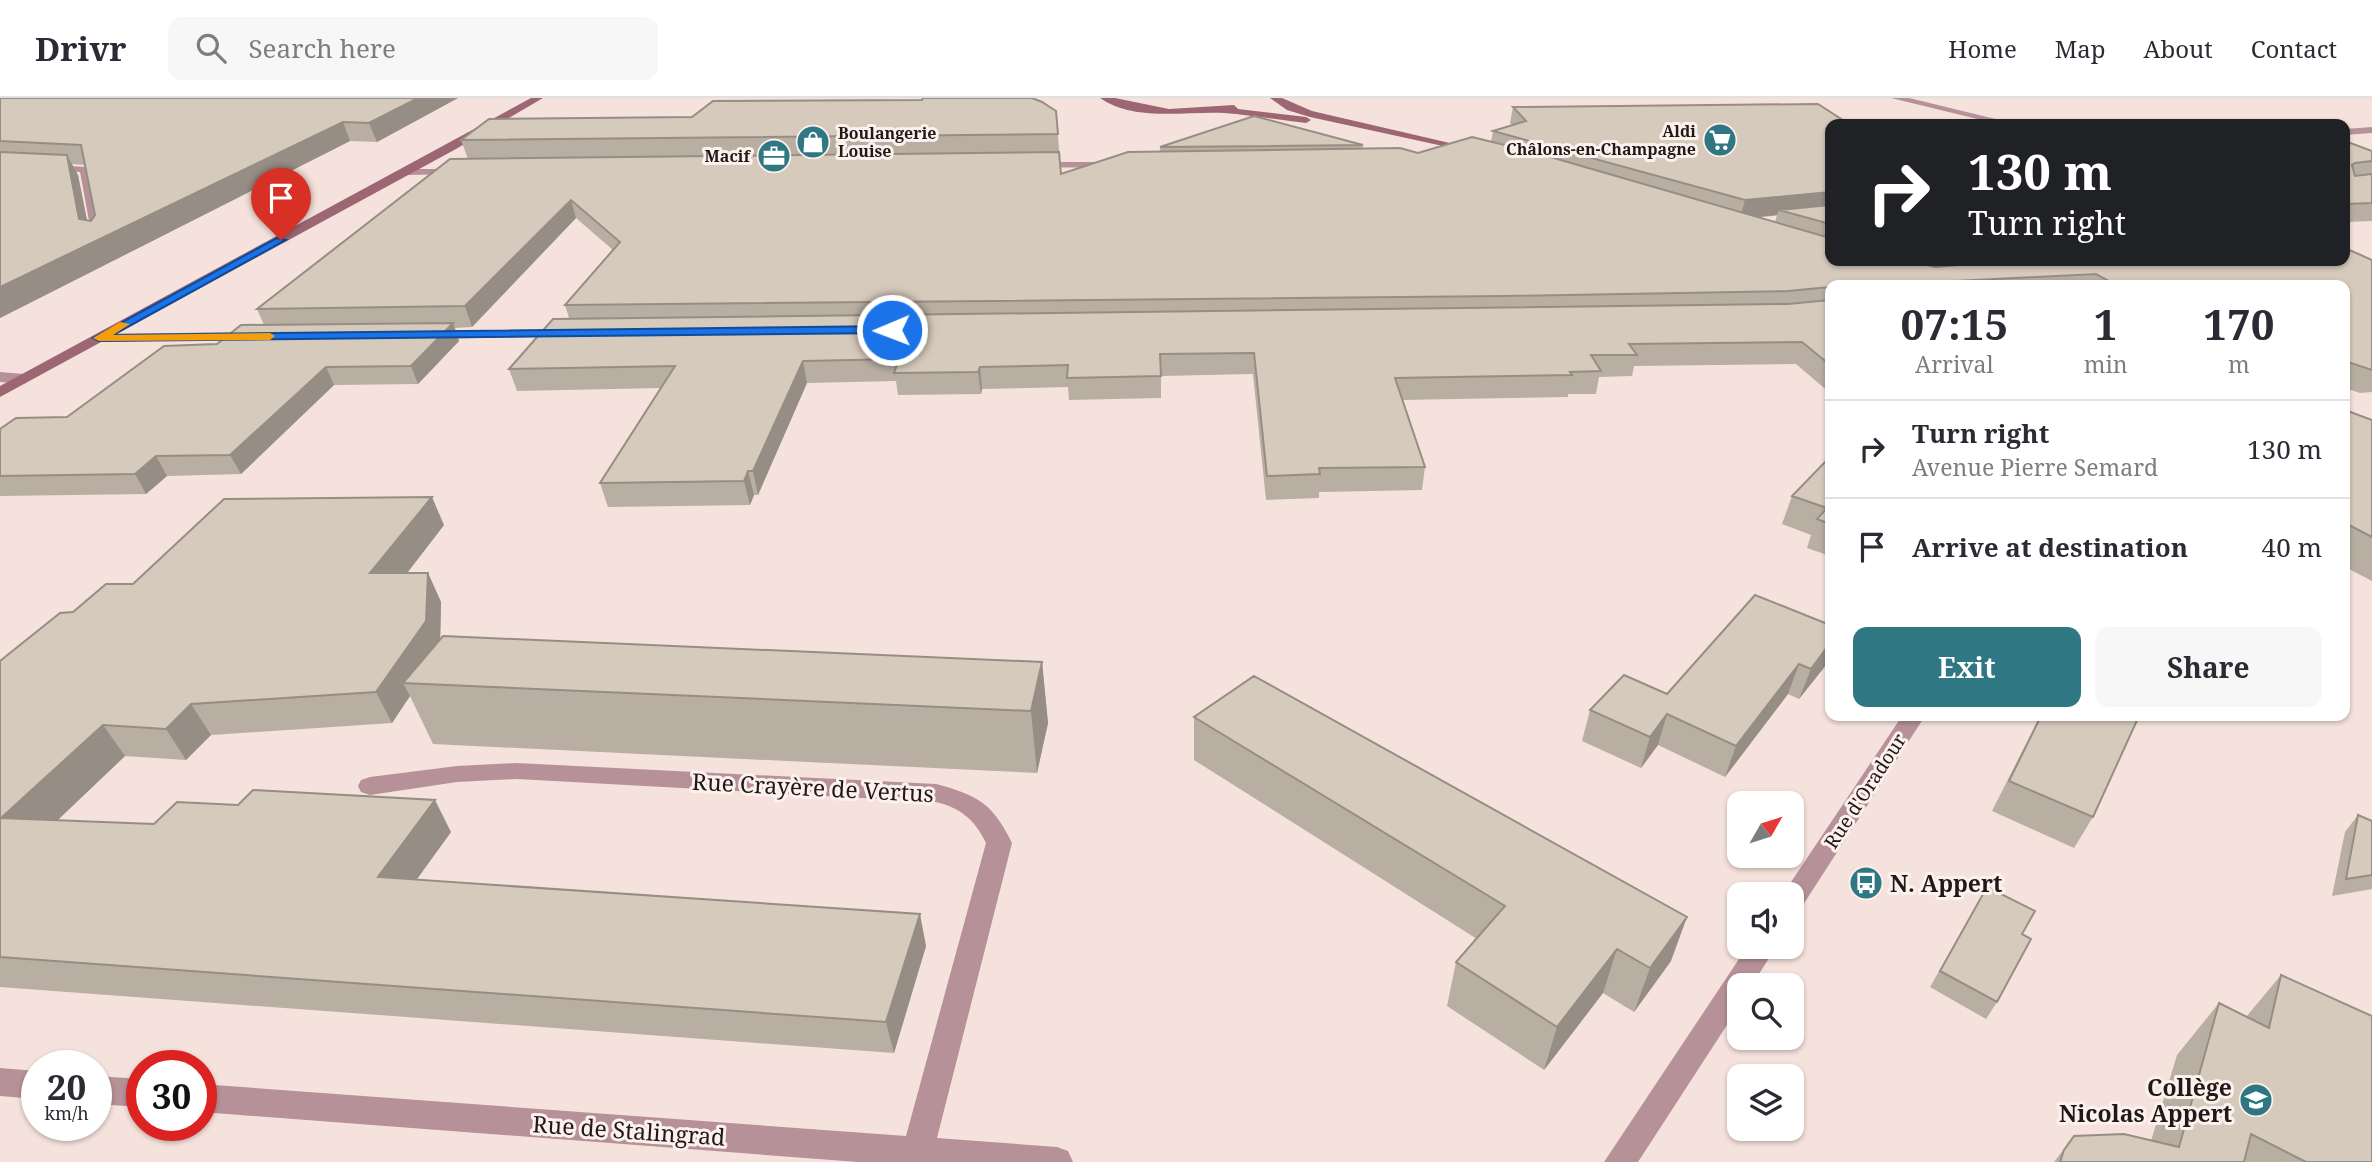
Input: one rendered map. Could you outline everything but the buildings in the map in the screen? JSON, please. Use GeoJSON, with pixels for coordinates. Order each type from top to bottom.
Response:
{"type":"FeatureCollection","features":[{"type":"Feature","properties":{"kind":"main road"},"geometry":{"type":"LineString","coordinates":[[0,392],[538,98]]}},
{"type":"Feature","properties":{"kind":"main road"},"geometry":{"type":"LineString","coordinates":[[1105,98],[1147,109],[1221,110],[1392,132]]}},
{"type":"Feature","properties":{"kind":"main road"},"geometry":{"type":"LineString","coordinates":[[1221,110],[1242,107],[1269,98]]}},
{"type":"Feature","properties":{"kind":"main road"},"geometry":{"type":"LineString","coordinates":[[1275,98],[1291,108],[1310,114],[1489,153]]}},
{"type":"Feature","properties":{"kind":"street"},"geometry":{"type":"LineString","coordinates":[[538,98],[545,98]]}},
{"type":"Feature","properties":{"kind":"street"},"geometry":{"type":"LineString","coordinates":[[1896,98],[1989,119]]}},
{"type":"Feature","properties":{"kind":"street"},"geometry":{"type":"LineString","coordinates":[[2350,132],[2372,131]]}},
{"type":"Feature","properties":{"kind":"street"},"geometry":{"type":"LineString","coordinates":[[1016,166],[1134,164]]}},
{"type":"Feature","properties":{"kind":"street"},"geometry":{"type":"LineString","coordinates":[[0,166],[85,169],[98,237]]}},
{"type":"Feature","properties":{"kind":"street"},"geometry":{"type":"LineString","coordinates":[[405,173],[469,172]]}},
{"type":"Feature","properties":{"kind":"street"},"geometry":{"type":"LineString","coordinates":[[418,335],[586,333]]}},
{"type":"Feature","properties":{"kind":"street"},"geometry":{"type":"LineString","coordinates":[[99,338],[264,336]]}},
{"type":"Feature","properties":{"kind":"street"},"geometry":{"type":"LineString","coordinates":[[0,377],[24,379]]}},
{"type":"Feature","properties":{"kind":"street","name":"Rue d'Oradour"},"geometry":{"type":"LineString","coordinates":[[1804,883],[1911,721]]}},
{"type":"Feature","properties":{"kind":"street","name":"Rue Crayère de Vertus"},"geometry":{"type":"LineString","coordinates":[[370,786],[457,774],[517,771],[936,793],[963,799],[989,818],[999,843],[918,1152]]}},
{"type":"Feature","properties":{"kind":"street"},"geometry":{"type":"LineString","coordinates":[[1620,1162],[1754,959]]}},
{"type":"Feature","properties":{"kind":"street"},"geometry":{"type":"LineString","coordinates":[[0,1082],[21,1084]]}},
{"type":"Feature","properties":{"kind":"street","name":"Rue de Stalingrad"},"geometry":{"type":"LineString","coordinates":[[217,1099],[1057,1162]]}},
{"type":"Feature","properties":{"kind":"slow traffic"},"geometry":{"type":"LineString","coordinates":[[124,324],[99,338],[270,336]]}},
{"type":"Feature","properties":{"kind":"place","name":"Aldi Châlons-en-Champagne"},"geometry":{"type":"Point","coordinates":[1720,140]}},
{"type":"Feature","properties":{"kind":"place","name":"Boulangerie Louise"},"geometry":{"type":"Point","coordinates":[813,142]}},
{"type":"Feature","properties":{"kind":"place","name":"Macif"},"geometry":{"type":"Point","coordinates":[774,156]}},
{"type":"Feature","properties":{"kind":"place","name":"N. Appert"},"geometry":{"type":"Point","coordinates":[1866,883]}},
{"type":"Feature","properties":{"kind":"place","name":"Collège Nicolas Appert"},"geometry":{"type":"Point","coordinates":[2256,1100]}},
{"type":"Feature","properties":{"kind":"route"},"geometry":{"type":"LineString","coordinates":[[281,240],[99,338],[892,330]]}}]}
